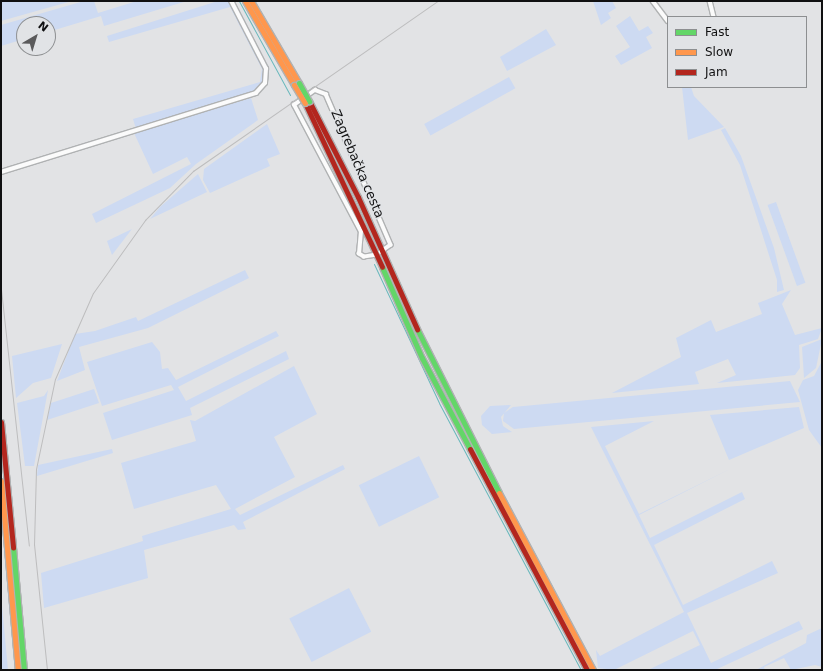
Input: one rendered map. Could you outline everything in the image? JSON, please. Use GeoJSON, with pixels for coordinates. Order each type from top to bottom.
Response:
{"type":"FeatureCollection","features":[{"type":"Feature","properties":{"kind":"main road","name":"Zagrebačka cesta"},"geometry":{"type":"LineString","coordinates":[[245,1],[297,84]]}},
{"type":"Feature","properties":{"kind":"main road","name":"Zagrebačka cesta"},"geometry":{"type":"LineString","coordinates":[[251,1],[307,102],[440,382],[593,670]]}},
{"type":"Feature","properties":{"kind":"main road","name":"Zagrebačka cesta"},"geometry":{"type":"LineString","coordinates":[[379,253],[394,296],[436,384],[587,670]]}},
{"type":"Feature","properties":{"kind":"main road"},"geometry":{"type":"LineString","coordinates":[[1,422],[24,670]]}},
{"type":"Feature","properties":{"kind":"main road"},"geometry":{"type":"LineString","coordinates":[[1,481],[18,670]]}},
{"type":"Feature","properties":{"kind":"street"},"geometry":{"type":"LineString","coordinates":[[1,172],[259,91],[266,79],[266,69],[231,1]]}},
{"type":"Feature","properties":{"kind":"street"},"geometry":{"type":"LineString","coordinates":[[653,1],[667,20]]}},
{"type":"Feature","properties":{"kind":"street"},"geometry":{"type":"LineString","coordinates":[[710,1],[714,16]]}},
{"type":"Feature","properties":{"kind":"street","name":"Zagrebačka cesta"},"geometry":{"type":"LineString","coordinates":[[315,90],[326,94],[391,245],[379,253],[360,255],[361,232],[294,105],[315,90]]}},
{"type":"Feature","properties":{"kind":"shaded area"},"geometry":{"type":"Polygon","coordinates":[[[1,1],[72,1],[16,16],[1,21],[1,1]]]}},
{"type":"Feature","properties":{"kind":"shaded area"},"geometry":{"type":"Polygon","coordinates":[[[84,1],[94,1],[98,13],[137,1],[187,1],[104,26],[101,16],[56,30],[56,16],[32,16],[84,1]]]}},
{"type":"Feature","properties":{"kind":"shaded area"},"geometry":{"type":"Polygon","coordinates":[[[218,1],[228,1],[261,62],[264,74],[261,86],[252,93],[136,129],[133,119],[260,82],[262,69],[230,7],[109,42],[107,36],[218,1]]]}},
{"type":"Feature","properties":{"kind":"shaded area"},"geometry":{"type":"Polygon","coordinates":[[[593,1],[612,1],[616,8],[608,13],[611,18],[601,25],[593,1]]]}},
{"type":"Feature","properties":{"kind":"shaded area"},"geometry":{"type":"Polygon","coordinates":[[[630,16],[639,31],[648,26],[653,33],[646,37],[652,48],[621,65],[615,56],[630,47],[616,26],[630,16]]]}},
{"type":"Feature","properties":{"kind":"shaded area"},"geometry":{"type":"Polygon","coordinates":[[[16,21],[16,41],[1,46],[1,25],[16,21]]]}},
{"type":"Feature","properties":{"kind":"shaded area"},"geometry":{"type":"Polygon","coordinates":[[[546,29],[556,45],[507,71],[500,57],[546,29]]]}},
{"type":"Feature","properties":{"kind":"shaded area"},"geometry":{"type":"Polygon","coordinates":[[[509,77],[515,88],[430,135],[424,124],[509,77]]]}},
{"type":"Feature","properties":{"kind":"shaded area"},"geometry":{"type":"Polygon","coordinates":[[[682,88],[691,88],[694,96],[724,127],[688,140],[682,88]]]}},
{"type":"Feature","properties":{"kind":"shaded area"},"geometry":{"type":"Polygon","coordinates":[[[251,98],[258,120],[196,164],[170,188],[96,223],[92,214],[191,164],[187,157],[153,174],[134,133],[251,98]]]}},
{"type":"Feature","properties":{"kind":"shaded area"},"geometry":{"type":"Polygon","coordinates":[[[267,124],[280,154],[267,159],[270,166],[210,193],[203,180],[204,169],[267,124]]]}},
{"type":"Feature","properties":{"kind":"shaded area"},"geometry":{"type":"Polygon","coordinates":[[[725,128],[741,156],[774,248],[784,290],[777,292],[777,280],[740,165],[721,130],[725,128]]]}},
{"type":"Feature","properties":{"kind":"shaded area"},"geometry":{"type":"Polygon","coordinates":[[[198,174],[207,192],[150,219],[160,207],[198,174]]]}},
{"type":"Feature","properties":{"kind":"shaded area"},"geometry":{"type":"Polygon","coordinates":[[[776,202],[805,283],[797,286],[768,205],[776,202]]]}},
{"type":"Feature","properties":{"kind":"shaded area"},"geometry":{"type":"Polygon","coordinates":[[[132,229],[112,255],[107,241],[132,229]]]}},
{"type":"Feature","properties":{"kind":"shaded area"},"geometry":{"type":"Polygon","coordinates":[[[245,270],[249,278],[148,328],[79,347],[85,370],[57,381],[75,334],[95,331],[136,317],[138,321],[245,270]]]}},
{"type":"Feature","properties":{"kind":"shaded area"},"geometry":{"type":"Polygon","coordinates":[[[791,290],[782,304],[795,335],[822,328],[818,339],[799,345],[800,368],[795,375],[717,383],[736,375],[728,359],[695,372],[699,384],[612,393],[681,357],[676,338],[711,320],[716,332],[762,314],[758,303],[791,290]]]}},
{"type":"Feature","properties":{"kind":"shaded area"},"geometry":{"type":"Polygon","coordinates":[[[276,331],[279,336],[178,387],[186,401],[286,351],[289,359],[190,408],[192,415],[112,440],[103,413],[174,390],[171,385],[102,406],[87,362],[152,342],[160,352],[162,369],[168,368],[176,380],[276,331]]]}},
{"type":"Feature","properties":{"kind":"shaded area"},"geometry":{"type":"Polygon","coordinates":[[[822,339],[816,368],[804,378],[802,347],[822,339]]]}},
{"type":"Feature","properties":{"kind":"shaded area"},"geometry":{"type":"Polygon","coordinates":[[[62,344],[51,378],[33,383],[16,398],[12,356],[62,344]]]}},
{"type":"Feature","properties":{"kind":"shaded area"},"geometry":{"type":"Polygon","coordinates":[[[822,361],[822,448],[809,430],[798,390],[803,380],[814,376],[822,361]]]}},
{"type":"Feature","properties":{"kind":"shaded area"},"geometry":{"type":"Polygon","coordinates":[[[294,366],[317,414],[274,437],[295,477],[235,509],[240,515],[343,465],[345,469],[243,522],[246,529],[238,530],[234,525],[144,550],[148,578],[44,608],[41,573],[143,541],[142,536],[231,509],[216,485],[134,509],[121,463],[196,441],[190,420],[195,421],[294,366]]]}},
{"type":"Feature","properties":{"kind":"shaded area"},"geometry":{"type":"Polygon","coordinates":[[[790,381],[800,402],[514,429],[503,421],[504,413],[513,407],[790,381]]]}},
{"type":"Feature","properties":{"kind":"shaded area"},"geometry":{"type":"Polygon","coordinates":[[[94,389],[99,403],[47,420],[51,403],[94,389]]]}},
{"type":"Feature","properties":{"kind":"shaded area"},"geometry":{"type":"Polygon","coordinates":[[[48,390],[34,466],[25,466],[17,403],[44,396],[48,390]]]}},
{"type":"Feature","properties":{"kind":"shaded area"},"geometry":{"type":"Polygon","coordinates":[[[511,405],[501,417],[503,426],[512,432],[492,434],[482,425],[481,416],[490,406],[511,405]]]}},
{"type":"Feature","properties":{"kind":"shaded area"},"geometry":{"type":"Polygon","coordinates":[[[799,407],[804,428],[729,460],[710,415],[799,407]]]}},
{"type":"Feature","properties":{"kind":"shaded area"},"geometry":{"type":"Polygon","coordinates":[[[654,421],[605,446],[639,514],[732,468],[639,515],[650,538],[742,492],[745,499],[654,545],[683,605],[772,561],[778,573],[687,613],[711,663],[799,621],[803,629],[715,670],[648,670],[700,645],[693,631],[614,670],[598,668],[596,650],[600,656],[684,612],[591,427],[654,421]]]}},
{"type":"Feature","properties":{"kind":"shaded area"},"geometry":{"type":"Polygon","coordinates":[[[112,449],[113,453],[37,476],[38,465],[112,449]]]}},
{"type":"Feature","properties":{"kind":"shaded area"},"geometry":{"type":"Polygon","coordinates":[[[419,456],[439,497],[379,527],[359,485],[419,456]]]}},
{"type":"Feature","properties":{"kind":"shaded area"},"geometry":{"type":"Polygon","coordinates":[[[349,588],[371,632],[312,662],[289,618],[349,588]]]}},
{"type":"Feature","properties":{"kind":"shaded area"},"geometry":{"type":"Polygon","coordinates":[[[1,595],[8,670],[1,670],[1,595]]]}},
{"type":"Feature","properties":{"kind":"shaded area"},"geometry":{"type":"Polygon","coordinates":[[[822,628],[822,667],[815,665],[791,670],[784,658],[764,667],[765,670],[756,670],[806,643],[807,635],[822,628]]]}},
{"type":"Feature","properties":{"kind":"waterway"},"geometry":{"type":"LineString","coordinates":[[239,1],[290,95]]}},
{"type":"Feature","properties":{"kind":"waterway"},"geometry":{"type":"LineString","coordinates":[[374,264],[439,403],[581,670]]}},
{"type":"Feature","properties":{"kind":"railway"},"geometry":{"type":"LineString","coordinates":[[47,670],[34,545],[36,469],[55,379],[93,293],[145,220],[193,171],[438,1]]}},
{"type":"Feature","properties":{"kind":"railway"},"geometry":{"type":"LineString","coordinates":[[1,289],[29,545]]}},
{"type":"Feature","properties":{"kind":"traffic: fast"},"geometry":{"type":"LineString","coordinates":[[299,83],[309,101]]}},
{"type":"Feature","properties":{"kind":"traffic: fast"},"geometry":{"type":"LineString","coordinates":[[382,267],[422,358],[470,449]]}},
{"type":"Feature","properties":{"kind":"traffic: fast"},"geometry":{"type":"LineString","coordinates":[[417,329],[499,493]]}},
{"type":"Feature","properties":{"kind":"traffic: fast"},"geometry":{"type":"LineString","coordinates":[[13,547],[24,670]]}},
{"type":"Feature","properties":{"kind":"traffic: slow"},"geometry":{"type":"LineString","coordinates":[[245,1],[294,85]]}},
{"type":"Feature","properties":{"kind":"traffic: slow"},"geometry":{"type":"LineString","coordinates":[[251,1],[299,83]]}},
{"type":"Feature","properties":{"kind":"traffic: slow"},"geometry":{"type":"LineString","coordinates":[[294,85],[305,103]]}},
{"type":"Feature","properties":{"kind":"traffic: slow"},"geometry":{"type":"LineString","coordinates":[[1,481],[18,670]]}},
{"type":"Feature","properties":{"kind":"traffic: slow"},"geometry":{"type":"LineString","coordinates":[[499,493],[593,670]]}},
{"type":"Feature","properties":{"kind":"traffic: jam"},"geometry":{"type":"LineString","coordinates":[[309,101],[358,197],[417,329]]}},
{"type":"Feature","properties":{"kind":"traffic: jam"},"geometry":{"type":"LineString","coordinates":[[305,103],[382,267]]}},
{"type":"Feature","properties":{"kind":"traffic: jam"},"geometry":{"type":"LineString","coordinates":[[1,422],[13,547]]}},
{"type":"Feature","properties":{"kind":"traffic: jam"},"geometry":{"type":"LineString","coordinates":[[470,449],[587,670]]}}]}
